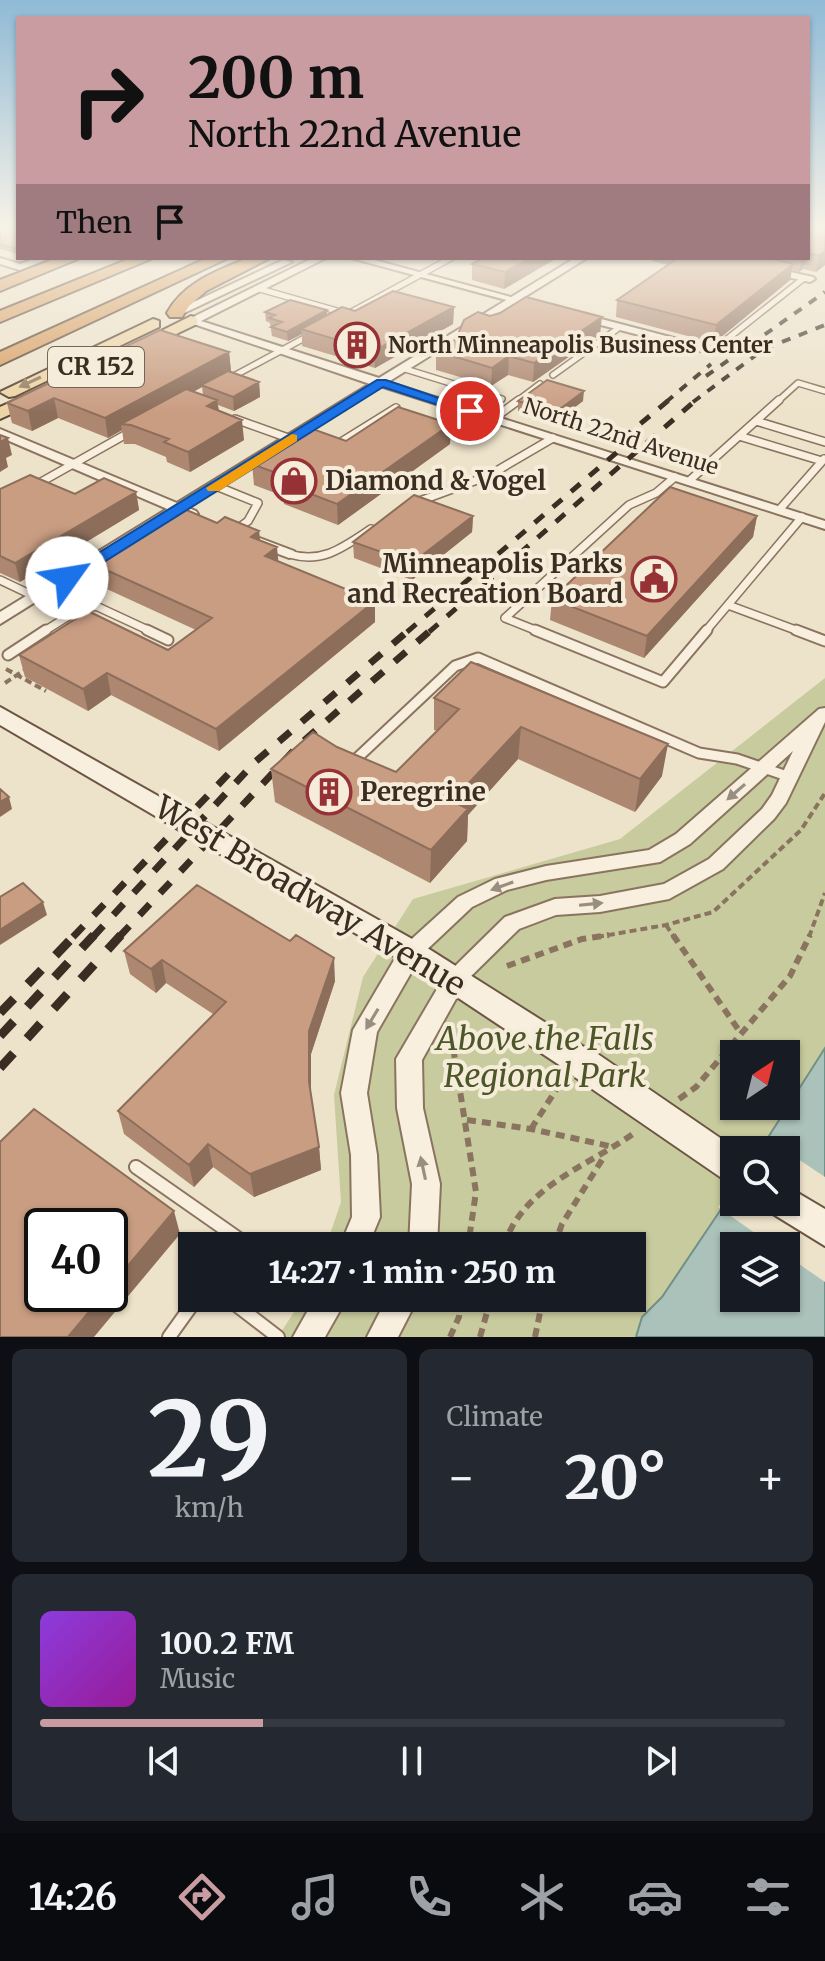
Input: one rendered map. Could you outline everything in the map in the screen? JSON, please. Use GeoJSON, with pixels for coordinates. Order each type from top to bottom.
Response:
{"type":"FeatureCollection","features":[{"type":"Feature","properties":{"kind":"highway"},"geometry":{"type":"LineString","coordinates":[[0,306],[50,288]]}},
{"type":"Feature","properties":{"kind":"highway"},"geometry":{"type":"LineString","coordinates":[[0,317],[70,288]]}},
{"type":"Feature","properties":{"kind":"highway"},"geometry":{"type":"LineString","coordinates":[[0,341],[123,288]]}},
{"type":"Feature","properties":{"kind":"highway"},"geometry":{"type":"LineString","coordinates":[[0,359],[154,288]]}},
{"type":"Feature","properties":{"kind":"highway"},"geometry":{"type":"LineString","coordinates":[[184,317],[178,305],[201,288]]}},
{"type":"Feature","properties":{"kind":"main road","name":"CR 152"},"geometry":{"type":"LineString","coordinates":[[0,396],[184,317]]}},
{"type":"Feature","properties":{"kind":"main road","name":"CR 152"},"geometry":{"type":"LineString","coordinates":[[0,414],[184,317]]}},
{"type":"Feature","properties":{"kind":"main road","name":"West Broadway Avenue"},"geometry":{"type":"LineString","coordinates":[[0,715],[455,979],[720,1157]]}},
{"type":"Feature","properties":{"kind":"main road"},"geometry":{"type":"LineString","coordinates":[[800,1212],[825,1229]]}},
{"type":"Feature","properties":{"kind":"street","name":"CR 152"},"geometry":{"type":"LineString","coordinates":[[184,317],[239,288]]}},
{"type":"Feature","properties":{"kind":"street"},"geometry":{"type":"LineString","coordinates":[[473,288],[541,306]]}},
{"type":"Feature","properties":{"kind":"street"},"geometry":{"type":"LineString","coordinates":[[3,614],[302,435],[402,368],[532,288]]}},
{"type":"Feature","properties":{"kind":"street","name":"CR 152"},"geometry":{"type":"LineString","coordinates":[[184,317],[260,289]]}},
{"type":"Feature","properties":{"kind":"street"},"geometry":{"type":"LineString","coordinates":[[574,315],[712,351]]}},
{"type":"Feature","properties":{"kind":"street","name":"North 22nd Avenue"},"geometry":{"type":"LineString","coordinates":[[184,317],[281,351],[825,525]]}},
{"type":"Feature","properties":{"kind":"street"},"geometry":{"type":"LineString","coordinates":[[0,433],[200,518]]}},
{"type":"Feature","properties":{"kind":"street"},"geometry":{"type":"LineString","coordinates":[[228,529],[289,554]]}},
{"type":"Feature","properties":{"kind":"street"},"geometry":{"type":"LineString","coordinates":[[360,1232],[366,1217],[364,1155],[354,1093],[365,1030],[411,952],[465,902],[502,884],[546,873],[653,857],[683,839],[820,717]]}},
{"type":"Feature","properties":{"kind":"street"},"geometry":{"type":"LineString","coordinates":[[424,1232],[426,1184],[410,1108],[409,1059],[455,979],[512,923],[555,907],[600,904],[669,891],[716,864],[768,814],[791,777],[820,717]]}},
{"type":"Feature","properties":{"kind":"street"},"geometry":{"type":"LineString","coordinates":[[308,1337],[322,1312]]}},
{"type":"Feature","properties":{"kind":"street"},"geometry":{"type":"LineString","coordinates":[[382,1337],[395,1312]]}},
{"type":"Feature","properties":{"kind":"lane"},"geometry":{"type":"LineString","coordinates":[[333,322],[395,288]]}},
{"type":"Feature","properties":{"kind":"lane"},"geometry":{"type":"LineString","coordinates":[[712,351],[795,288]]}},
{"type":"Feature","properties":{"kind":"lane"},"geometry":{"type":"LineString","coordinates":[[260,289],[347,314]]}},
{"type":"Feature","properties":{"kind":"lane"},"geometry":{"type":"LineString","coordinates":[[553,375],[620,327]]}},
{"type":"Feature","properties":{"kind":"lane"},"geometry":{"type":"LineString","coordinates":[[228,379],[319,330]]}},
{"type":"Feature","properties":{"kind":"lane"},"geometry":{"type":"LineString","coordinates":[[402,368],[502,399]]}},
{"type":"Feature","properties":{"kind":"lane"},"geometry":{"type":"LineString","coordinates":[[689,481],[798,383],[825,391]]}},
{"type":"Feature","properties":{"kind":"lane"},"geometry":{"type":"LineString","coordinates":[[493,419],[540,384]]}},
{"type":"Feature","properties":{"kind":"lane"},"geometry":{"type":"LineString","coordinates":[[329,441],[339,444],[396,408]]}},
{"type":"Feature","properties":{"kind":"lane"},"geometry":{"type":"LineString","coordinates":[[229,417],[302,435]]}},
{"type":"Feature","properties":{"kind":"lane"},"geometry":{"type":"LineString","coordinates":[[756,421],[825,442]]}},
{"type":"Feature","properties":{"kind":"lane"},"geometry":{"type":"LineString","coordinates":[[23,491],[136,429]]}},
{"type":"Feature","properties":{"kind":"lane"},"geometry":{"type":"LineString","coordinates":[[739,436],[824,460],[779,510]]}},
{"type":"Feature","properties":{"kind":"lane"},"geometry":{"type":"LineString","coordinates":[[405,506],[462,488],[531,455],[553,438]]}},
{"type":"Feature","properties":{"kind":"lane"},"geometry":{"type":"LineString","coordinates":[[675,477],[656,493],[629,505],[505,618],[663,682],[802,517]]}},
{"type":"Feature","properties":{"kind":"lane"},"geometry":{"type":"LineString","coordinates":[[216,486],[258,503],[248,521],[228,529]]}},
{"type":"Feature","properties":{"kind":"lane"},"geometry":{"type":"LineString","coordinates":[[289,554],[328,558],[380,523]]}},
{"type":"Feature","properties":{"kind":"lane"},"geometry":{"type":"LineString","coordinates":[[0,580],[78,610]]}},
{"type":"Feature","properties":{"kind":"lane"},"geometry":{"type":"LineString","coordinates":[[728,605],[825,641]]}},
{"type":"Feature","properties":{"kind":"lane"},"geometry":{"type":"LineString","coordinates":[[8,655],[78,610],[96,606],[168,640]]}},
{"type":"Feature","properties":{"kind":"lane"},"geometry":{"type":"LineString","coordinates":[[342,772],[455,666],[478,658],[699,753],[765,767],[791,777]]}},
{"type":"Feature","properties":{"kind":"lane"},"geometry":{"type":"LineString","coordinates":[[136,1167],[229,1232]]}},
{"type":"Feature","properties":{"kind":"lane"},"geometry":{"type":"LineString","coordinates":[[169,1337],[187,1312]]}},
{"type":"Feature","properties":{"kind":"lane"},"geometry":{"type":"LineString","coordinates":[[245,1312],[278,1337]]}},
{"type":"Feature","properties":{"kind":"path"},"geometry":{"type":"LineString","coordinates":[[0,665],[46,691]]}},
{"type":"Feature","properties":{"kind":"path"},"geometry":{"type":"LineString","coordinates":[[5,683],[28,667]]}},
{"type":"Feature","properties":{"kind":"path"},"geometry":{"type":"LineString","coordinates":[[673,1104],[696,1087],[790,976],[805,948],[825,893]]}},
{"type":"Feature","properties":{"kind":"path"},"geometry":{"type":"LineString","coordinates":[[666,925],[740,1032]]}},
{"type":"Feature","properties":{"kind":"path"},"geometry":{"type":"LineString","coordinates":[[451,1034],[476,1192],[470,1232]]}},
{"type":"Feature","properties":{"kind":"path"},"geometry":{"type":"LineString","coordinates":[[531,1129],[556,1090]]}},
{"type":"Feature","properties":{"kind":"path"},"geometry":{"type":"LineString","coordinates":[[467,1120],[531,1129],[614,1147]]}},
{"type":"Feature","properties":{"kind":"path"},"geometry":{"type":"LineString","coordinates":[[508,1232],[553,1180],[607,1153],[649,1121]]}},
{"type":"Feature","properties":{"kind":"path"},"geometry":{"type":"LineString","coordinates":[[559,1232],[607,1153]]}},
{"type":"Feature","properties":{"kind":"path"},"geometry":{"type":"LineString","coordinates":[[450,1337],[460,1312]]}},
{"type":"Feature","properties":{"kind":"path"},"geometry":{"type":"LineString","coordinates":[[480,1337],[487,1312]]}},
{"type":"Feature","properties":{"kind":"path"},"geometry":{"type":"LineString","coordinates":[[535,1337],[540,1312]]}},
{"type":"Feature","properties":{"kind":"green space","name":"Above the Falls Regional Park"},"geometry":{"type":"Polygon","coordinates":[[[825,678],[825,1048],[800,1087],[800,1040],[720,1040],[720,1120],[779,1120],[769,1136],[720,1136],[720,1211],[662,1297],[642,1317],[636,1337],[278,1337],[294,1312],[646,1312],[646,1232],[331,1232],[341,1202],[334,1095],[363,977],[413,899],[620,839],[825,678]]]}},
{"type":"Feature","properties":{"kind":"water"},"geometry":{"type":"Polygon","coordinates":[[[825,1048],[825,1337],[636,1337],[642,1317],[662,1297],[720,1211],[720,1216],[800,1216],[800,1136],[769,1136],[779,1120],[800,1120],[800,1087],[825,1048]]]}},
{"type":"Feature","properties":{"kind":"pier"},"geometry":{"type":"Polygon","coordinates":[[[800,1160],[825,1177],[825,1282],[800,1265],[800,1232],[753,1232],[731,1216],[800,1216],[800,1160]]]}},
{"type":"Feature","properties":{"kind":"building"},"geometry":{"type":"Polygon","coordinates":[[[634,288],[762,288],[716,325],[617,300],[634,288]]]}},
{"type":"Feature","properties":{"kind":"building"},"geometry":{"type":"Polygon","coordinates":[[[393,291],[454,307],[374,351],[301,329],[342,307],[355,311],[393,291]]]}},
{"type":"Feature","properties":{"kind":"building"},"geometry":{"type":"Polygon","coordinates":[[[526,297],[602,317],[534,363],[509,356],[492,368],[436,351],[456,339],[464,320],[478,312],[490,316],[500,313],[526,297]]]}},
{"type":"Feature","properties":{"kind":"building"},"geometry":{"type":"Polygon","coordinates":[[[290,300],[327,310],[287,332],[271,327],[282,322],[269,318],[275,315],[265,312],[290,300]]]}},
{"type":"Feature","properties":{"kind":"building"},"geometry":{"type":"Polygon","coordinates":[[[160,330],[229,352],[105,418],[54,398],[28,411],[7,403],[160,330]]]}},
{"type":"Feature","properties":{"kind":"building"},"geometry":{"type":"Polygon","coordinates":[[[228,371],[259,382],[233,397],[201,385],[228,371]]]}},
{"type":"Feature","properties":{"kind":"building"},"geometry":{"type":"Polygon","coordinates":[[[547,380],[584,391],[556,412],[518,401],[547,380]]]}},
{"type":"Feature","properties":{"kind":"building"},"geometry":{"type":"Polygon","coordinates":[[[186,389],[217,400],[207,406],[242,420],[188,452],[164,442],[169,439],[121,424],[186,389]]]}},
{"type":"Feature","properties":{"kind":"building"},"geometry":{"type":"Polygon","coordinates":[[[398,407],[451,424],[337,504],[282,483],[290,478],[252,464],[310,428],[346,441],[398,407]]]}},
{"type":"Feature","properties":{"kind":"building"},"geometry":{"type":"Polygon","coordinates":[[[30,475],[75,494],[104,478],[136,492],[15,563],[0,556],[0,489],[30,475]]]}},
{"type":"Feature","properties":{"kind":"building","name":"Minneapolis Parks and Recreation Board"},"geometry":{"type":"Polygon","coordinates":[[[670,487],[757,516],[647,636],[552,599],[670,487]]]}},
{"type":"Feature","properties":{"kind":"building"},"geometry":{"type":"Polygon","coordinates":[[[414,495],[473,516],[412,563],[353,542],[414,495]]]}},
{"type":"Feature","properties":{"kind":"building"},"geometry":{"type":"Polygon","coordinates":[[[182,508],[217,523],[225,517],[259,531],[251,537],[277,547],[265,556],[375,601],[216,729],[107,673],[83,689],[19,655],[88,611],[168,650],[212,618],[93,564],[182,508]]]}},
{"type":"Feature","properties":{"kind":"building"},"geometry":{"type":"Polygon","coordinates":[[[471,662],[668,744],[640,779],[521,727],[452,801],[468,809],[431,850],[271,769],[313,732],[337,747],[396,772],[459,709],[434,698],[471,662]]]}},
{"type":"Feature","properties":{"kind":"building"},"geometry":{"type":"Polygon","coordinates":[[[0,789],[9,797],[0,802],[0,789]]]}},
{"type":"Feature","properties":{"kind":"building"},"geometry":{"type":"Polygon","coordinates":[[[23,883],[43,902],[0,930],[0,897],[23,883]]]}},
{"type":"Feature","properties":{"kind":"building"},"geometry":{"type":"Polygon","coordinates":[[[197,885],[290,941],[296,935],[334,958],[309,1031],[309,1082],[319,1147],[250,1174],[208,1144],[189,1165],[118,1111],[226,1002],[162,960],[151,969],[124,951],[197,885]]]}},
{"type":"Feature","properties":{"kind":"building"},"geometry":{"type":"Polygon","coordinates":[[[34,1109],[174,1211],[128,1266],[128,1208],[24,1208],[24,1312],[89,1312],[68,1337],[0,1337],[0,1142],[34,1109]]]}},
{"type":"Feature","properties":{"kind":"railway"},"geometry":{"type":"LineString","coordinates":[[706,376],[825,292]]}},
{"type":"Feature","properties":{"kind":"railway"},"geometry":{"type":"LineString","coordinates":[[693,402],[764,349],[825,325]]}},
{"type":"Feature","properties":{"kind":"railway"},"geometry":{"type":"LineString","coordinates":[[666,402],[711,364]]}},
{"type":"Feature","properties":{"kind":"railway"},"geometry":{"type":"LineString","coordinates":[[622,439],[669,400]]}},
{"type":"Feature","properties":{"kind":"railway"},"geometry":{"type":"LineString","coordinates":[[429,632],[696,400]]}},
{"type":"Feature","properties":{"kind":"railway"},"geometry":{"type":"LineString","coordinates":[[407,632],[636,436]]}},
{"type":"Feature","properties":{"kind":"railway"},"geometry":{"type":"LineString","coordinates":[[93,937],[255,762],[409,630]]}},
{"type":"Feature","properties":{"kind":"railway"},"geometry":{"type":"LineString","coordinates":[[119,937],[299,745],[431,630]]}},
{"type":"Feature","properties":{"kind":"railway"},"geometry":{"type":"LineString","coordinates":[[73,937],[235,767]]}},
{"type":"Feature","properties":{"kind":"railway"},"geometry":{"type":"LineString","coordinates":[[0,1013],[75,935]]}},
{"type":"Feature","properties":{"kind":"railway"},"geometry":{"type":"LineString","coordinates":[[0,1036],[94,935]]}},
{"type":"Feature","properties":{"kind":"railway"},"geometry":{"type":"LineString","coordinates":[[0,1068],[121,935]]}},
{"type":"Feature","properties":{"kind":"slow traffic"},"geometry":{"type":"LineString","coordinates":[[213,488],[292,438]]}},
{"type":"Feature","properties":{"kind":"place","name":"North Minneapolis Business Center"},"geometry":{"type":"Point","coordinates":[357,345]}},
{"type":"Feature","properties":{"kind":"place","name":"Diamond & Vogel"},"geometry":{"type":"Point","coordinates":[294,481]}},
{"type":"Feature","properties":{"kind":"place","name":"Minneapolis Parks and Recreation Board"},"geometry":{"type":"Point","coordinates":[654,579]}},
{"type":"Feature","properties":{"kind":"place","name":"Peregrine"},"geometry":{"type":"Point","coordinates":[329,792]}},
{"type":"Feature","properties":{"kind":"route"},"geometry":{"type":"LineString","coordinates":[[67,578],[381,383],[470,411]]}}]}
